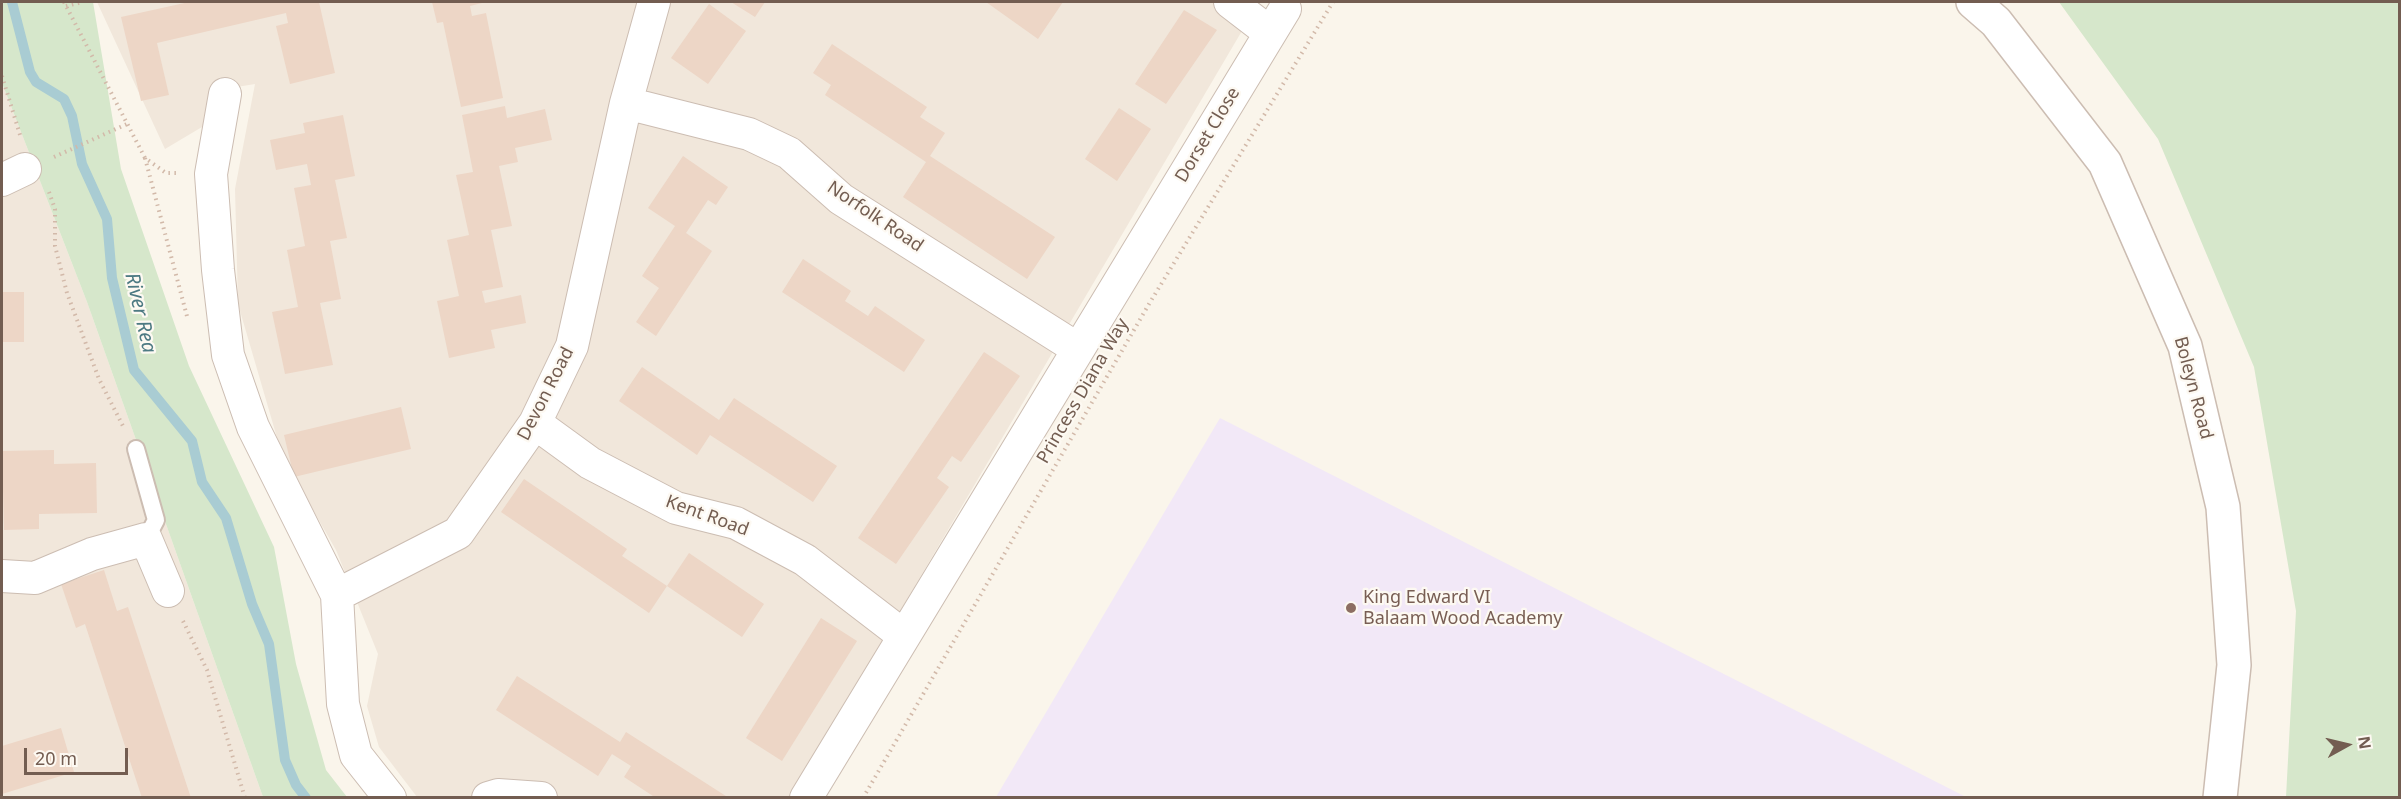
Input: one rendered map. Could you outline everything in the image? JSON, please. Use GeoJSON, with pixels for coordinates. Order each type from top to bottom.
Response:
{"type":"FeatureCollection","features":[{"type":"Feature","properties":{"kind":"street","name":"Devon Road"},"geometry":{"type":"LineString","coordinates":[[337,595],[458,533],[535,423],[572,346],[626,104],[654,2]]}},
{"type":"Feature","properties":{"kind":"street","name":"Dorset Close"},"geometry":{"type":"LineString","coordinates":[[1078,349],[1277,21],[1230,2]]}},
{"type":"Feature","properties":{"kind":"street","name":"Boleyn Road"},"geometry":{"type":"LineString","coordinates":[[1973,2],[1996,22],[2105,163],[2185,346],[2223,507],[2234,665],[2220,798]]}},
{"type":"Feature","properties":{"kind":"street"},"geometry":{"type":"LineString","coordinates":[[225,94],[211,174],[218,270],[228,355],[253,427],[337,595],[343,704],[356,755],[390,798]]}},
{"type":"Feature","properties":{"kind":"street","name":"Norfolk Road"},"geometry":{"type":"LineString","coordinates":[[626,104],[749,134],[789,153],[841,199],[1078,349]]}},
{"type":"Feature","properties":{"kind":"street"},"geometry":{"type":"LineString","coordinates":[[806,798],[1078,349]]}},
{"type":"Feature","properties":{"kind":"street","name":"Kent Road"},"geometry":{"type":"LineString","coordinates":[[535,423],[590,463],[676,508],[736,523],[805,560],[904,636]]}},
{"type":"Feature","properties":{"kind":"street"},"geometry":{"type":"LineString","coordinates":[[2,576],[35,578],[92,554],[146,539],[168,591]]}},
{"type":"Feature","properties":{"kind":"street"},"geometry":{"type":"LineString","coordinates":[[488,798],[498,795],[541,798]]}},
{"type":"Feature","properties":{"kind":"lane"},"geometry":{"type":"LineString","coordinates":[[136,449],[156,520],[146,539]]}},
{"type":"Feature","properties":{"kind":"path"},"geometry":{"type":"LineString","coordinates":[[83,2],[65,4],[145,158],[166,173],[211,174]]}},
{"type":"Feature","properties":{"kind":"path","name":"Princess Diana Way"},"geometry":{"type":"LineString","coordinates":[[863,798],[1149,303],[1333,2]]}},
{"type":"Feature","properties":{"kind":"path"},"geometry":{"type":"LineString","coordinates":[[2,76],[18,133],[22,171],[55,209],[55,246],[67,293],[99,379],[136,449]]}},
{"type":"Feature","properties":{"kind":"path"},"geometry":{"type":"LineString","coordinates":[[22,171],[127,124]]}},
{"type":"Feature","properties":{"kind":"path"},"geometry":{"type":"LineString","coordinates":[[168,591],[207,670],[245,798]]}},
{"type":"Feature","properties":{"kind":"shaded area"},"geometry":{"type":"Polygon","coordinates":[[[97,2],[1259,2],[790,798],[417,797],[379,747],[367,706],[378,654],[336,550],[294,477],[278,441],[238,304],[235,189],[255,84],[218,90],[202,127],[165,149],[97,2]]]}},
{"type":"Feature","properties":{"kind":"shaded area"},"geometry":{"type":"Polygon","coordinates":[[[2,83],[87,302],[263,797],[2,797],[2,83]]]}},
{"type":"Feature","properties":{"kind":"shaded area","name":"King Edward VI Balaam Wood Academy"},"geometry":{"type":"Polygon","coordinates":[[[1220,418],[1966,797],[996,797],[1220,418]]]}},
{"type":"Feature","properties":{"kind":"green space"},"geometry":{"type":"Polygon","coordinates":[[[2,2],[93,2],[121,169],[189,366],[274,547],[296,664],[326,770],[347,797],[263,797],[87,302],[2,83],[2,2]]]}},
{"type":"Feature","properties":{"kind":"green space"},"geometry":{"type":"Polygon","coordinates":[[[2059,2],[2399,2],[2399,797],[2286,797],[2296,611],[2254,367],[2158,139],[2059,2]]]}},
{"type":"Feature","properties":{"kind":"building"},"geometry":{"type":"Polygon","coordinates":[[[189,2],[319,2],[335,73],[290,84],[276,26],[288,23],[286,13],[157,43],[169,95],[141,101],[121,17],[189,2]]]}},
{"type":"Feature","properties":{"kind":"building"},"geometry":{"type":"Polygon","coordinates":[[[432,2],[486,2],[470,6],[472,16],[486,13],[503,98],[461,107],[443,22],[437,23],[432,2]]]}},
{"type":"Feature","properties":{"kind":"building"},"geometry":{"type":"Polygon","coordinates":[[[731,2],[765,2],[755,17],[731,2]]]}},
{"type":"Feature","properties":{"kind":"building"},"geometry":{"type":"Polygon","coordinates":[[[986,2],[1063,2],[1038,39],[986,2]]]}},
{"type":"Feature","properties":{"kind":"building"},"geometry":{"type":"Polygon","coordinates":[[[709,4],[746,31],[708,84],[671,58],[709,4]]]}},
{"type":"Feature","properties":{"kind":"building"},"geometry":{"type":"Polygon","coordinates":[[[1184,10],[1217,30],[1166,104],[1135,84],[1184,10]]]}},
{"type":"Feature","properties":{"kind":"building"},"geometry":{"type":"Polygon","coordinates":[[[832,44],[927,107],[920,117],[945,133],[930,156],[1055,237],[1027,279],[903,197],[926,162],[825,95],[831,85],[813,73],[832,44]]]}},
{"type":"Feature","properties":{"kind":"building"},"geometry":{"type":"Polygon","coordinates":[[[505,106],[507,118],[545,109],[552,140],[515,148],[518,162],[499,166],[512,226],[491,230],[503,287],[482,291],[485,303],[521,295],[526,323],[491,330],[495,348],[449,358],[437,301],[459,296],[447,240],[469,235],[456,175],[473,172],[462,115],[505,106]]]}},
{"type":"Feature","properties":{"kind":"building"},"geometry":{"type":"Polygon","coordinates":[[[1119,108],[1151,129],[1117,181],[1085,159],[1119,108]]]}},
{"type":"Feature","properties":{"kind":"building"},"geometry":{"type":"Polygon","coordinates":[[[343,115],[355,176],[335,180],[347,238],[330,241],[341,299],[320,303],[333,365],[285,374],[272,312],[298,307],[287,250],[305,246],[294,188],[311,185],[307,164],[276,170],[270,140],[305,133],[303,123],[343,115]]]}},
{"type":"Feature","properties":{"kind":"building"},"geometry":{"type":"Polygon","coordinates":[[[683,156],[728,187],[716,205],[708,200],[686,233],[712,251],[656,336],[636,322],[659,288],[642,276],[675,226],[648,208],[683,156]]]}},
{"type":"Feature","properties":{"kind":"building"},"geometry":{"type":"Polygon","coordinates":[[[803,259],[851,291],[845,301],[868,316],[875,306],[925,340],[904,372],[782,292],[803,259]]]}},
{"type":"Feature","properties":{"kind":"building"},"geometry":{"type":"Polygon","coordinates":[[[2,292],[24,292],[24,342],[2,342],[2,292]]]}},
{"type":"Feature","properties":{"kind":"building"},"geometry":{"type":"Polygon","coordinates":[[[984,352],[1020,376],[961,462],[952,456],[937,478],[949,487],[896,564],[858,538],[984,352]]]}},
{"type":"Feature","properties":{"kind":"building"},"geometry":{"type":"Polygon","coordinates":[[[642,367],[719,420],[734,398],[837,466],[813,502],[710,435],[697,455],[619,401],[642,367]]]}},
{"type":"Feature","properties":{"kind":"building"},"geometry":{"type":"Polygon","coordinates":[[[401,407],[411,449],[294,477],[284,435],[401,407]]]}},
{"type":"Feature","properties":{"kind":"building"},"geometry":{"type":"Polygon","coordinates":[[[54,450],[54,464],[96,463],[97,513],[39,514],[39,529],[4,530],[2,451],[54,450]]]}},
{"type":"Feature","properties":{"kind":"building"},"geometry":{"type":"Polygon","coordinates":[[[524,479],[627,549],[622,556],[667,586],[649,613],[501,512],[524,479]]]}},
{"type":"Feature","properties":{"kind":"building"},"geometry":{"type":"Polygon","coordinates":[[[689,553],[764,604],[742,637],[667,586],[689,553]]]}},
{"type":"Feature","properties":{"kind":"building"},"geometry":{"type":"Polygon","coordinates":[[[104,570],[117,611],[128,607],[191,798],[142,798],[85,624],[76,628],[61,584],[104,570]]]}},
{"type":"Feature","properties":{"kind":"building"},"geometry":{"type":"Polygon","coordinates":[[[821,618],[857,641],[782,761],[746,738],[821,618]]]}},
{"type":"Feature","properties":{"kind":"building"},"geometry":{"type":"Polygon","coordinates":[[[517,676],[620,742],[626,732],[729,798],[656,798],[624,777],[631,766],[612,754],[598,776],[496,710],[517,676]]]}},
{"type":"Feature","properties":{"kind":"building"},"geometry":{"type":"Polygon","coordinates":[[[61,728],[74,772],[2,794],[2,746],[61,728]]]}},
{"type":"Feature","properties":{"kind":"waterway","name":"River Rea"},"geometry":{"type":"LineString","coordinates":[[12,2],[30,72],[36,82],[64,99],[72,116],[82,164],[107,219],[112,278],[134,370],[192,441],[202,482],[226,518],[252,604],[269,644],[285,760],[296,785],[306,798]]}},
{"type":"Feature","properties":{"kind":"place","name":"King Edward VI Balaam Wood Academy"},"geometry":{"type":"Point","coordinates":[1351,608]}}]}
